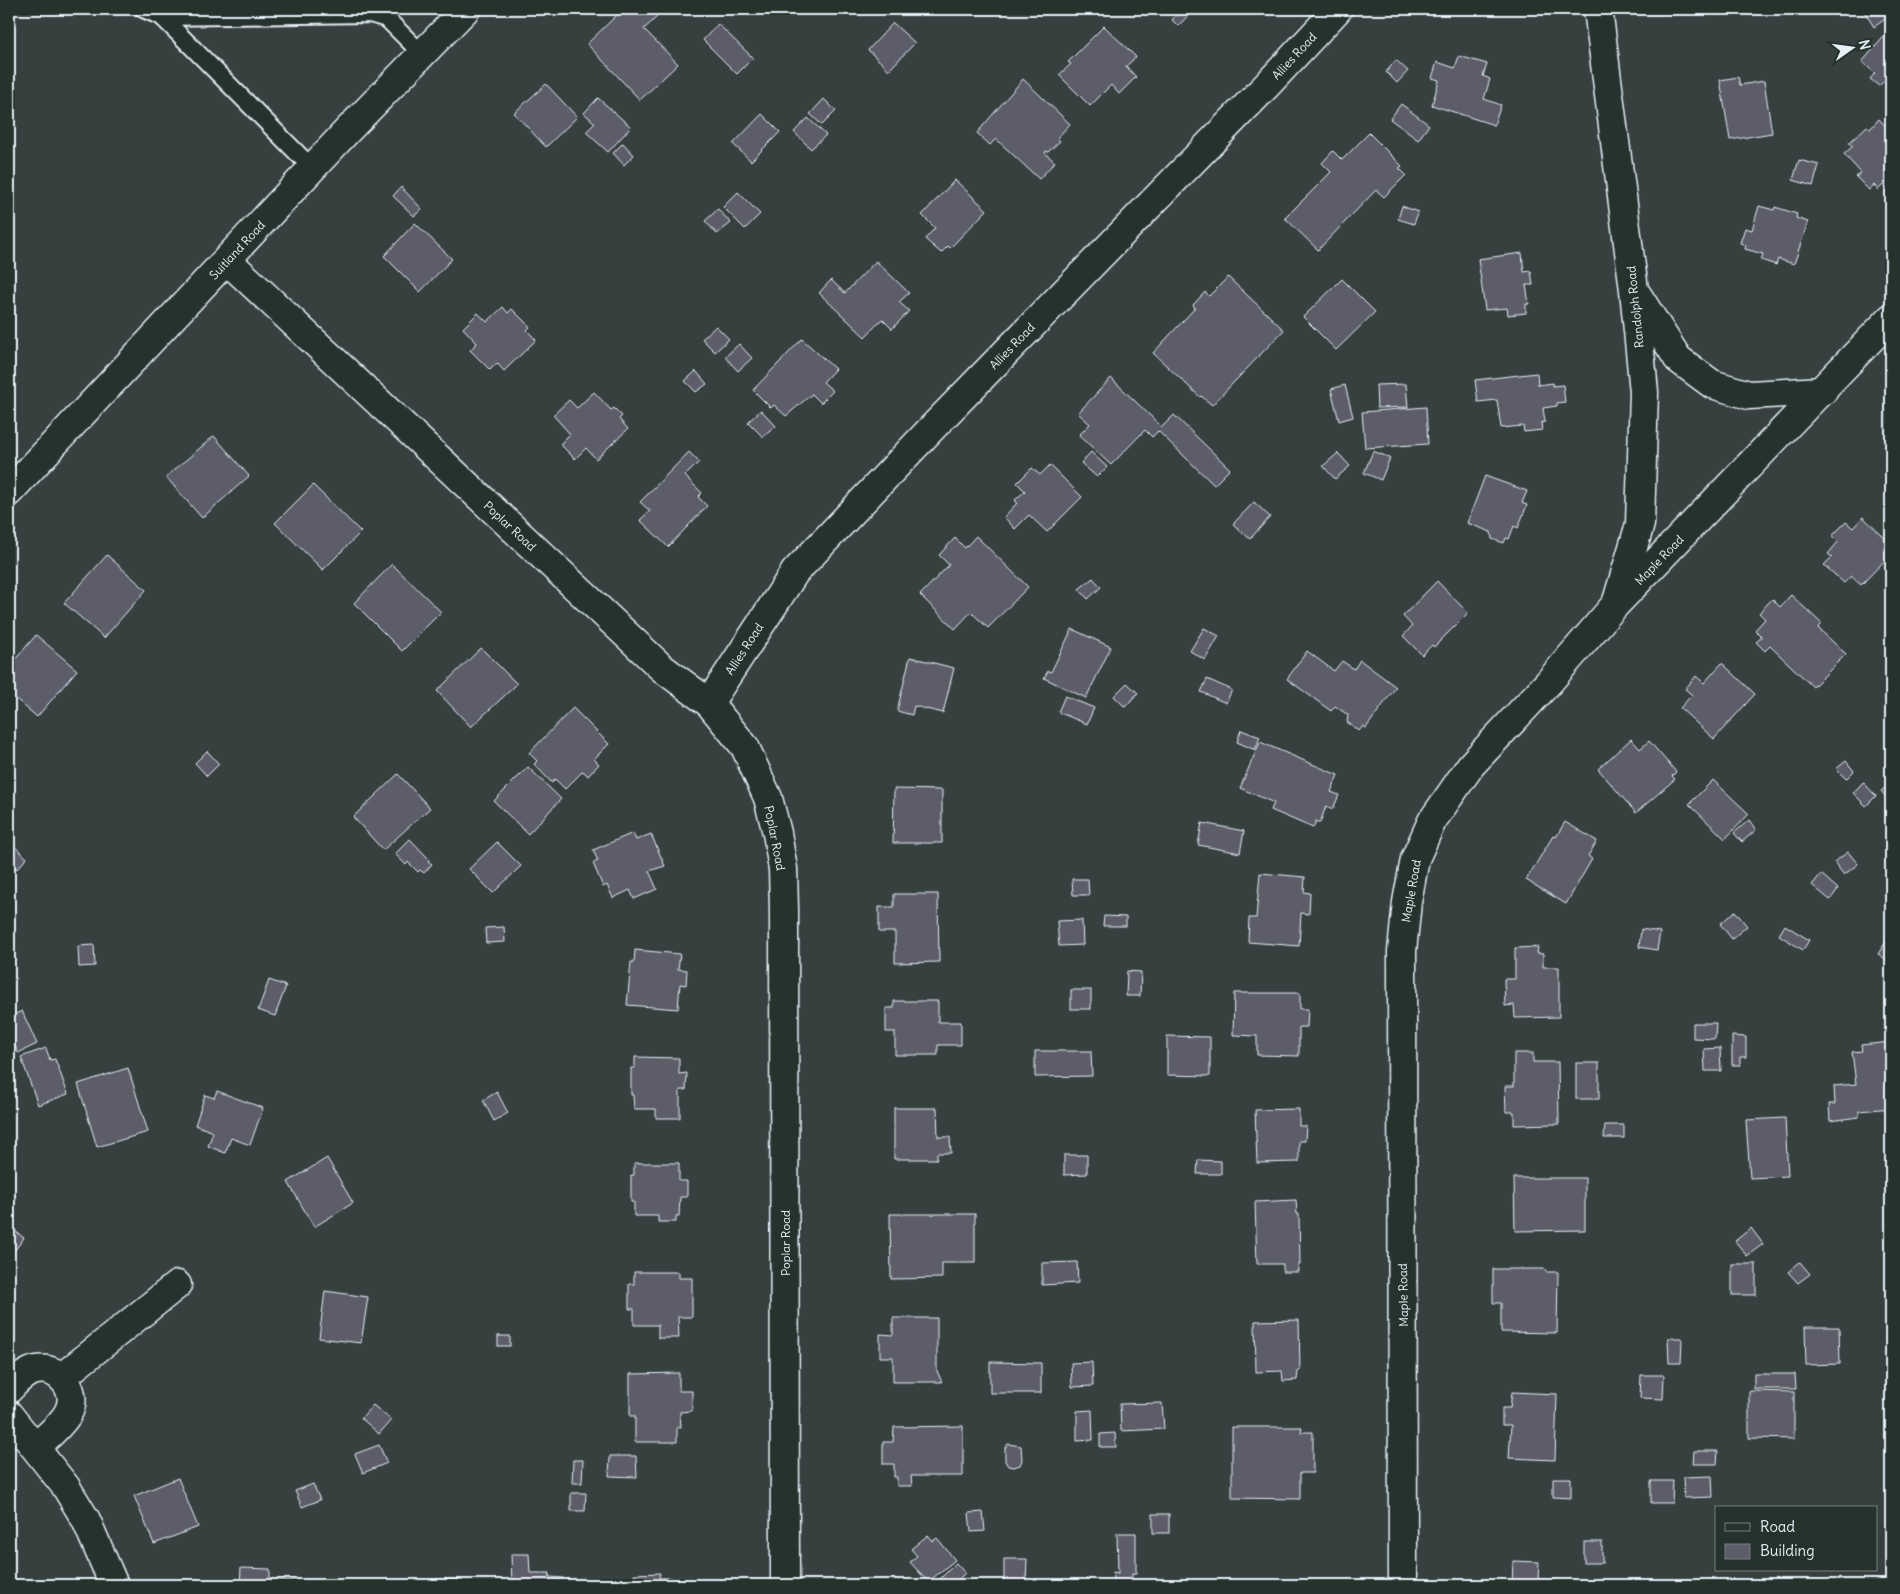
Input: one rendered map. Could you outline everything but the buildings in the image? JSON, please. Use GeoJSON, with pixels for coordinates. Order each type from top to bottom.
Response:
{"type":"FeatureCollection","features":[{"type":"Feature","properties":{"kind":"street","name":"Suitland Road"},"geometry":{"type":"LineString","coordinates":[[9,492],[466,9]]}},
{"type":"Feature","properties":{"kind":"street","name":"Allies Road"},"geometry":{"type":"LineString","coordinates":[[708,703],[795,572],[932,428],[1267,85],[1338,9]]}},
{"type":"Feature","properties":{"kind":"street","name":"Randolph Road"},"geometry":{"type":"LineString","coordinates":[[1598,9],[1634,290],[1644,392],[1640,524],[1616,604]]}},
{"type":"Feature","properties":{"kind":"street","name":"Poplar Road"},"geometry":{"type":"LineString","coordinates":[[228,261],[622,632],[662,668],[708,703],[745,747],[768,798],[777,833],[782,869],[785,1006],[785,1585]]}},
{"type":"Feature","properties":{"kind":"street"},"geometry":{"type":"LineString","coordinates":[[1634,290],[1678,359],[1712,384],[1749,395],[1823,391]]}},
{"type":"Feature","properties":{"kind":"street","name":"Maple Road"},"geometry":{"type":"LineString","coordinates":[[1403,1585],[1402,951],[1407,902],[1415,859],[1432,821],[1471,765],[1548,683],[1616,604],[1823,391],[1891,318]]}},
{"type":"Feature","properties":{"kind":"street"},"geometry":{"type":"LineString","coordinates":[[62,1378],[177,1285]]}},
{"type":"Feature","properties":{"kind":"street"},"geometry":{"type":"LineString","coordinates":[[9,1389],[22,1376],[39,1370],[53,1372],[69,1386],[72,1396],[69,1412],[36,1447]]}},
{"type":"Feature","properties":{"kind":"street"},"geometry":{"type":"LineString","coordinates":[[9,1415],[66,1487],[86,1520],[114,1585]]}},
{"type":"Feature","properties":{"kind":"lane"},"geometry":{"type":"LineString","coordinates":[[143,9],[162,17],[313,169]]}},
{"type":"Feature","properties":{"kind":"lane"},"geometry":{"type":"LineString","coordinates":[[162,17],[370,14],[387,19],[422,54]]}}]}
